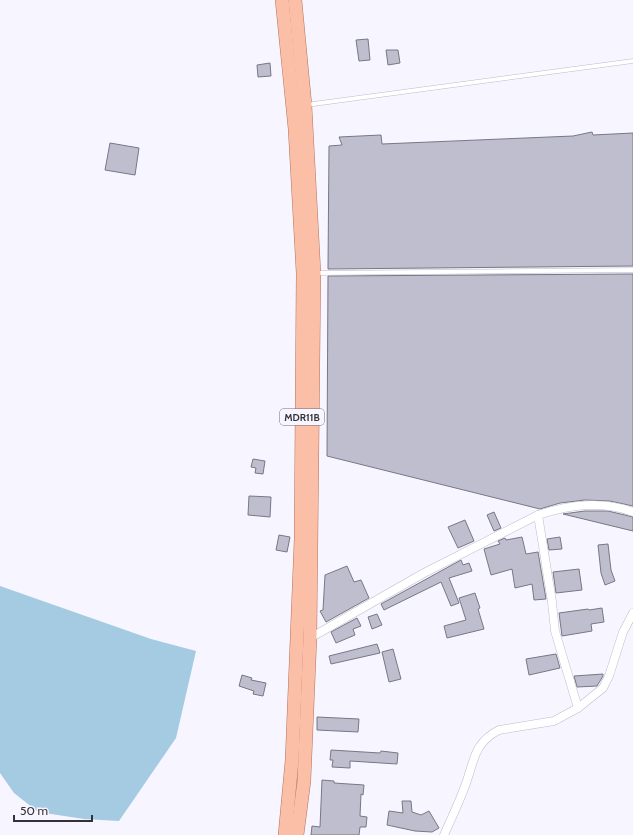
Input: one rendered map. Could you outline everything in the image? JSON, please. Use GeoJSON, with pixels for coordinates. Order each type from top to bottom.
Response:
{"type":"FeatureCollection","features":[{"type":"Feature","properties":{"kind":"main road","name":"MDR11B"},"geometry":{"type":"LineString","coordinates":[[282,0],[295,129],[303,273],[301,539],[306,644],[292,760],[285,835]]}},
{"type":"Feature","properties":{"kind":"main road","name":"MDR11B"},"geometry":{"type":"LineString","coordinates":[[295,0],[306,105],[314,273],[304,781],[298,835]]}},
{"type":"Feature","properties":{"kind":"street"},"geometry":{"type":"LineString","coordinates":[[306,644],[424,573],[538,516],[577,505],[598,505],[622,508],[633,512]]}},
{"type":"Feature","properties":{"kind":"street"},"geometry":{"type":"LineString","coordinates":[[538,516],[552,602],[555,631],[578,708]]}},
{"type":"Feature","properties":{"kind":"street"},"geometry":{"type":"LineString","coordinates":[[444,835],[466,785],[475,753],[482,743],[491,734],[499,730],[554,721],[578,708],[603,688],[609,676],[623,632],[633,613]]}},
{"type":"Feature","properties":{"kind":"lane"},"geometry":{"type":"LineString","coordinates":[[306,105],[633,61]]}},
{"type":"Feature","properties":{"kind":"lane"},"geometry":{"type":"LineString","coordinates":[[314,273],[633,270]]}},
{"type":"Feature","properties":{"kind":"water"},"geometry":{"type":"Polygon","coordinates":[[[0,586],[151,639],[196,651],[176,738],[119,821],[84,819],[38,812],[14,793],[0,773],[0,586]]]}},
{"type":"Feature","properties":{"kind":"building"},"geometry":{"type":"Polygon","coordinates":[[[368,39],[370,60],[359,61],[356,40],[368,39]]]}},
{"type":"Feature","properties":{"kind":"building"},"geometry":{"type":"Polygon","coordinates":[[[386,50],[398,50],[400,63],[388,65],[386,50]]]}},
{"type":"Feature","properties":{"kind":"building"},"geometry":{"type":"Polygon","coordinates":[[[270,63],[271,76],[258,77],[257,65],[270,63]]]}},
{"type":"Feature","properties":{"kind":"building"},"geometry":{"type":"Polygon","coordinates":[[[592,132],[593,135],[633,133],[633,266],[328,269],[329,146],[342,145],[339,137],[381,135],[382,144],[573,136],[592,132]]]}},
{"type":"Feature","properties":{"kind":"building"},"geometry":{"type":"Polygon","coordinates":[[[110,143],[139,148],[135,175],[105,170],[110,143]]]}},
{"type":"Feature","properties":{"kind":"building"},"geometry":{"type":"Polygon","coordinates":[[[633,274],[633,506],[610,501],[585,500],[560,503],[540,509],[327,456],[328,276],[633,274]]]}},
{"type":"Feature","properties":{"kind":"building"},"geometry":{"type":"Polygon","coordinates":[[[253,459],[265,461],[263,474],[255,473],[256,468],[251,467],[253,459]]]}},
{"type":"Feature","properties":{"kind":"building"},"geometry":{"type":"Polygon","coordinates":[[[249,496],[271,497],[270,517],[248,515],[249,496]]]}},
{"type":"Feature","properties":{"kind":"building"},"geometry":{"type":"Polygon","coordinates":[[[585,511],[608,511],[633,517],[633,531],[563,514],[585,511]]]}},
{"type":"Feature","properties":{"kind":"building"},"geometry":{"type":"Polygon","coordinates":[[[494,512],[501,528],[494,531],[487,515],[494,512]]]}},
{"type":"Feature","properties":{"kind":"building"},"geometry":{"type":"Polygon","coordinates":[[[465,520],[474,541],[458,548],[448,527],[465,520]]]}},
{"type":"Feature","properties":{"kind":"building"},"geometry":{"type":"Polygon","coordinates":[[[279,535],[290,537],[287,552],[276,550],[279,535]]]}},
{"type":"Feature","properties":{"kind":"building"},"geometry":{"type":"Polygon","coordinates":[[[522,537],[526,554],[538,552],[546,599],[534,600],[532,584],[515,588],[512,569],[491,575],[484,549],[500,544],[498,541],[505,538],[506,540],[522,537]]]}},
{"type":"Feature","properties":{"kind":"building"},"geometry":{"type":"Polygon","coordinates":[[[560,537],[562,549],[549,550],[547,539],[560,537]]]}},
{"type":"Feature","properties":{"kind":"building"},"geometry":{"type":"Polygon","coordinates":[[[608,544],[611,570],[615,581],[605,585],[601,573],[598,545],[608,544]]]}},
{"type":"Feature","properties":{"kind":"building"},"geometry":{"type":"Polygon","coordinates":[[[461,560],[463,565],[469,563],[472,571],[449,578],[459,603],[451,606],[441,582],[384,610],[381,604],[461,560]]]}},
{"type":"Feature","properties":{"kind":"building"},"geometry":{"type":"Polygon","coordinates":[[[347,566],[354,582],[361,580],[369,598],[326,622],[320,611],[323,610],[325,575],[347,566]]]}},
{"type":"Feature","properties":{"kind":"building"},"geometry":{"type":"Polygon","coordinates":[[[579,569],[582,590],[556,593],[553,572],[579,569]]]}},
{"type":"Feature","properties":{"kind":"building"},"geometry":{"type":"Polygon","coordinates":[[[475,593],[480,608],[478,609],[484,629],[447,638],[444,626],[466,620],[459,598],[475,593]]]}},
{"type":"Feature","properties":{"kind":"building"},"geometry":{"type":"Polygon","coordinates":[[[602,608],[604,622],[591,624],[592,631],[562,636],[559,613],[602,608]]]}},
{"type":"Feature","properties":{"kind":"building"},"geometry":{"type":"Polygon","coordinates":[[[377,614],[382,625],[372,629],[368,617],[377,614]]]}},
{"type":"Feature","properties":{"kind":"building"},"geometry":{"type":"Polygon","coordinates":[[[357,618],[361,626],[353,629],[355,635],[336,643],[331,632],[357,618]]]}},
{"type":"Feature","properties":{"kind":"building"},"geometry":{"type":"Polygon","coordinates":[[[377,644],[380,653],[331,664],[329,656],[377,644]]]}},
{"type":"Feature","properties":{"kind":"building"},"geometry":{"type":"Polygon","coordinates":[[[393,649],[401,679],[389,682],[382,652],[393,649]]]}},
{"type":"Feature","properties":{"kind":"building"},"geometry":{"type":"Polygon","coordinates":[[[556,654],[560,668],[529,675],[526,659],[556,654]]]}},
{"type":"Feature","properties":{"kind":"building"},"geometry":{"type":"Polygon","coordinates":[[[603,674],[597,686],[577,687],[574,676],[603,674]]]}},
{"type":"Feature","properties":{"kind":"building"},"geometry":{"type":"Polygon","coordinates":[[[242,675],[252,678],[251,680],[266,683],[263,696],[253,694],[254,691],[239,686],[242,675]]]}},
{"type":"Feature","properties":{"kind":"building"},"geometry":{"type":"Polygon","coordinates":[[[317,717],[359,719],[358,732],[317,730],[317,717]]]}},
{"type":"Feature","properties":{"kind":"building"},"geometry":{"type":"Polygon","coordinates":[[[331,750],[380,753],[381,751],[398,753],[397,764],[350,761],[350,768],[332,767],[333,760],[330,760],[331,750]]]}},
{"type":"Feature","properties":{"kind":"building"},"geometry":{"type":"Polygon","coordinates":[[[322,780],[334,781],[334,783],[364,785],[363,795],[361,794],[360,816],[367,817],[366,827],[360,827],[359,835],[311,835],[312,826],[320,827],[322,780]]]}},
{"type":"Feature","properties":{"kind":"building"},"geometry":{"type":"Polygon","coordinates":[[[402,801],[411,801],[412,812],[421,815],[429,811],[439,828],[432,832],[415,831],[387,825],[389,811],[403,813],[402,801]]]}}]}
